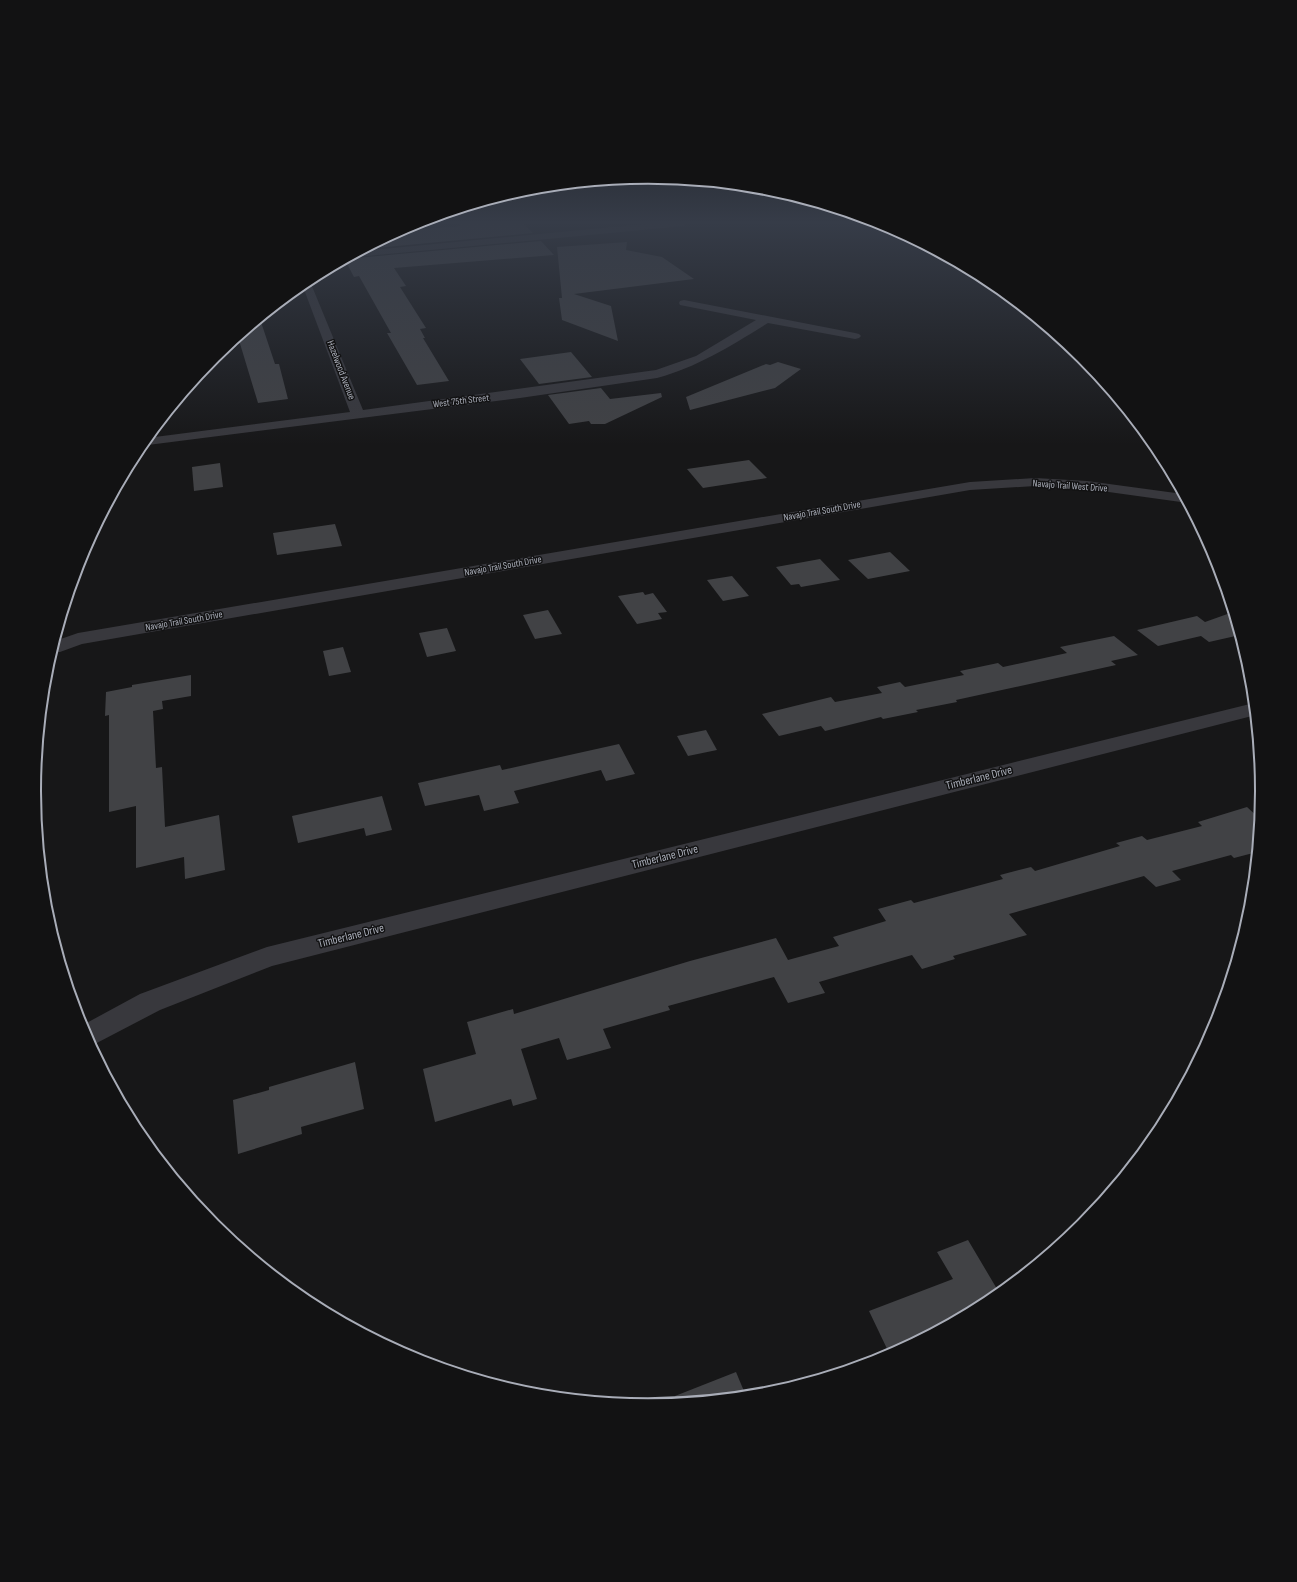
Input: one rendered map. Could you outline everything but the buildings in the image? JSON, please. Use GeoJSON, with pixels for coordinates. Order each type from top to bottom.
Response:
{"type":"FeatureCollection","features":[{"type":"Feature","properties":{"kind":"street","name":"Hazelwood Avenue"},"geometry":{"type":"LineString","coordinates":[[312,297],[358,415]]}},
{"type":"Feature","properties":{"kind":"street"},"geometry":{"type":"LineString","coordinates":[[684,303],[855,336]]}},
{"type":"Feature","properties":{"kind":"street","name":"West 75th Street"},"geometry":{"type":"LineString","coordinates":[[151,442],[638,378],[663,373],[697,360],[766,319]]}},
{"type":"Feature","properties":{"kind":"street","name":"Navajo Trail West Drive"},"geometry":{"type":"LineString","coordinates":[[954,488],[1035,482],[1087,485],[1181,498]]}},
{"type":"Feature","properties":{"kind":"street","name":"Navajo Trail South Drive"},"geometry":{"type":"LineString","coordinates":[[59,646],[78,639],[954,488]]}},
{"type":"Feature","properties":{"kind":"street","name":"Timberlane Drive"},"geometry":{"type":"LineString","coordinates":[[92,1033],[150,1002],[267,957],[1251,710]]}}]}
